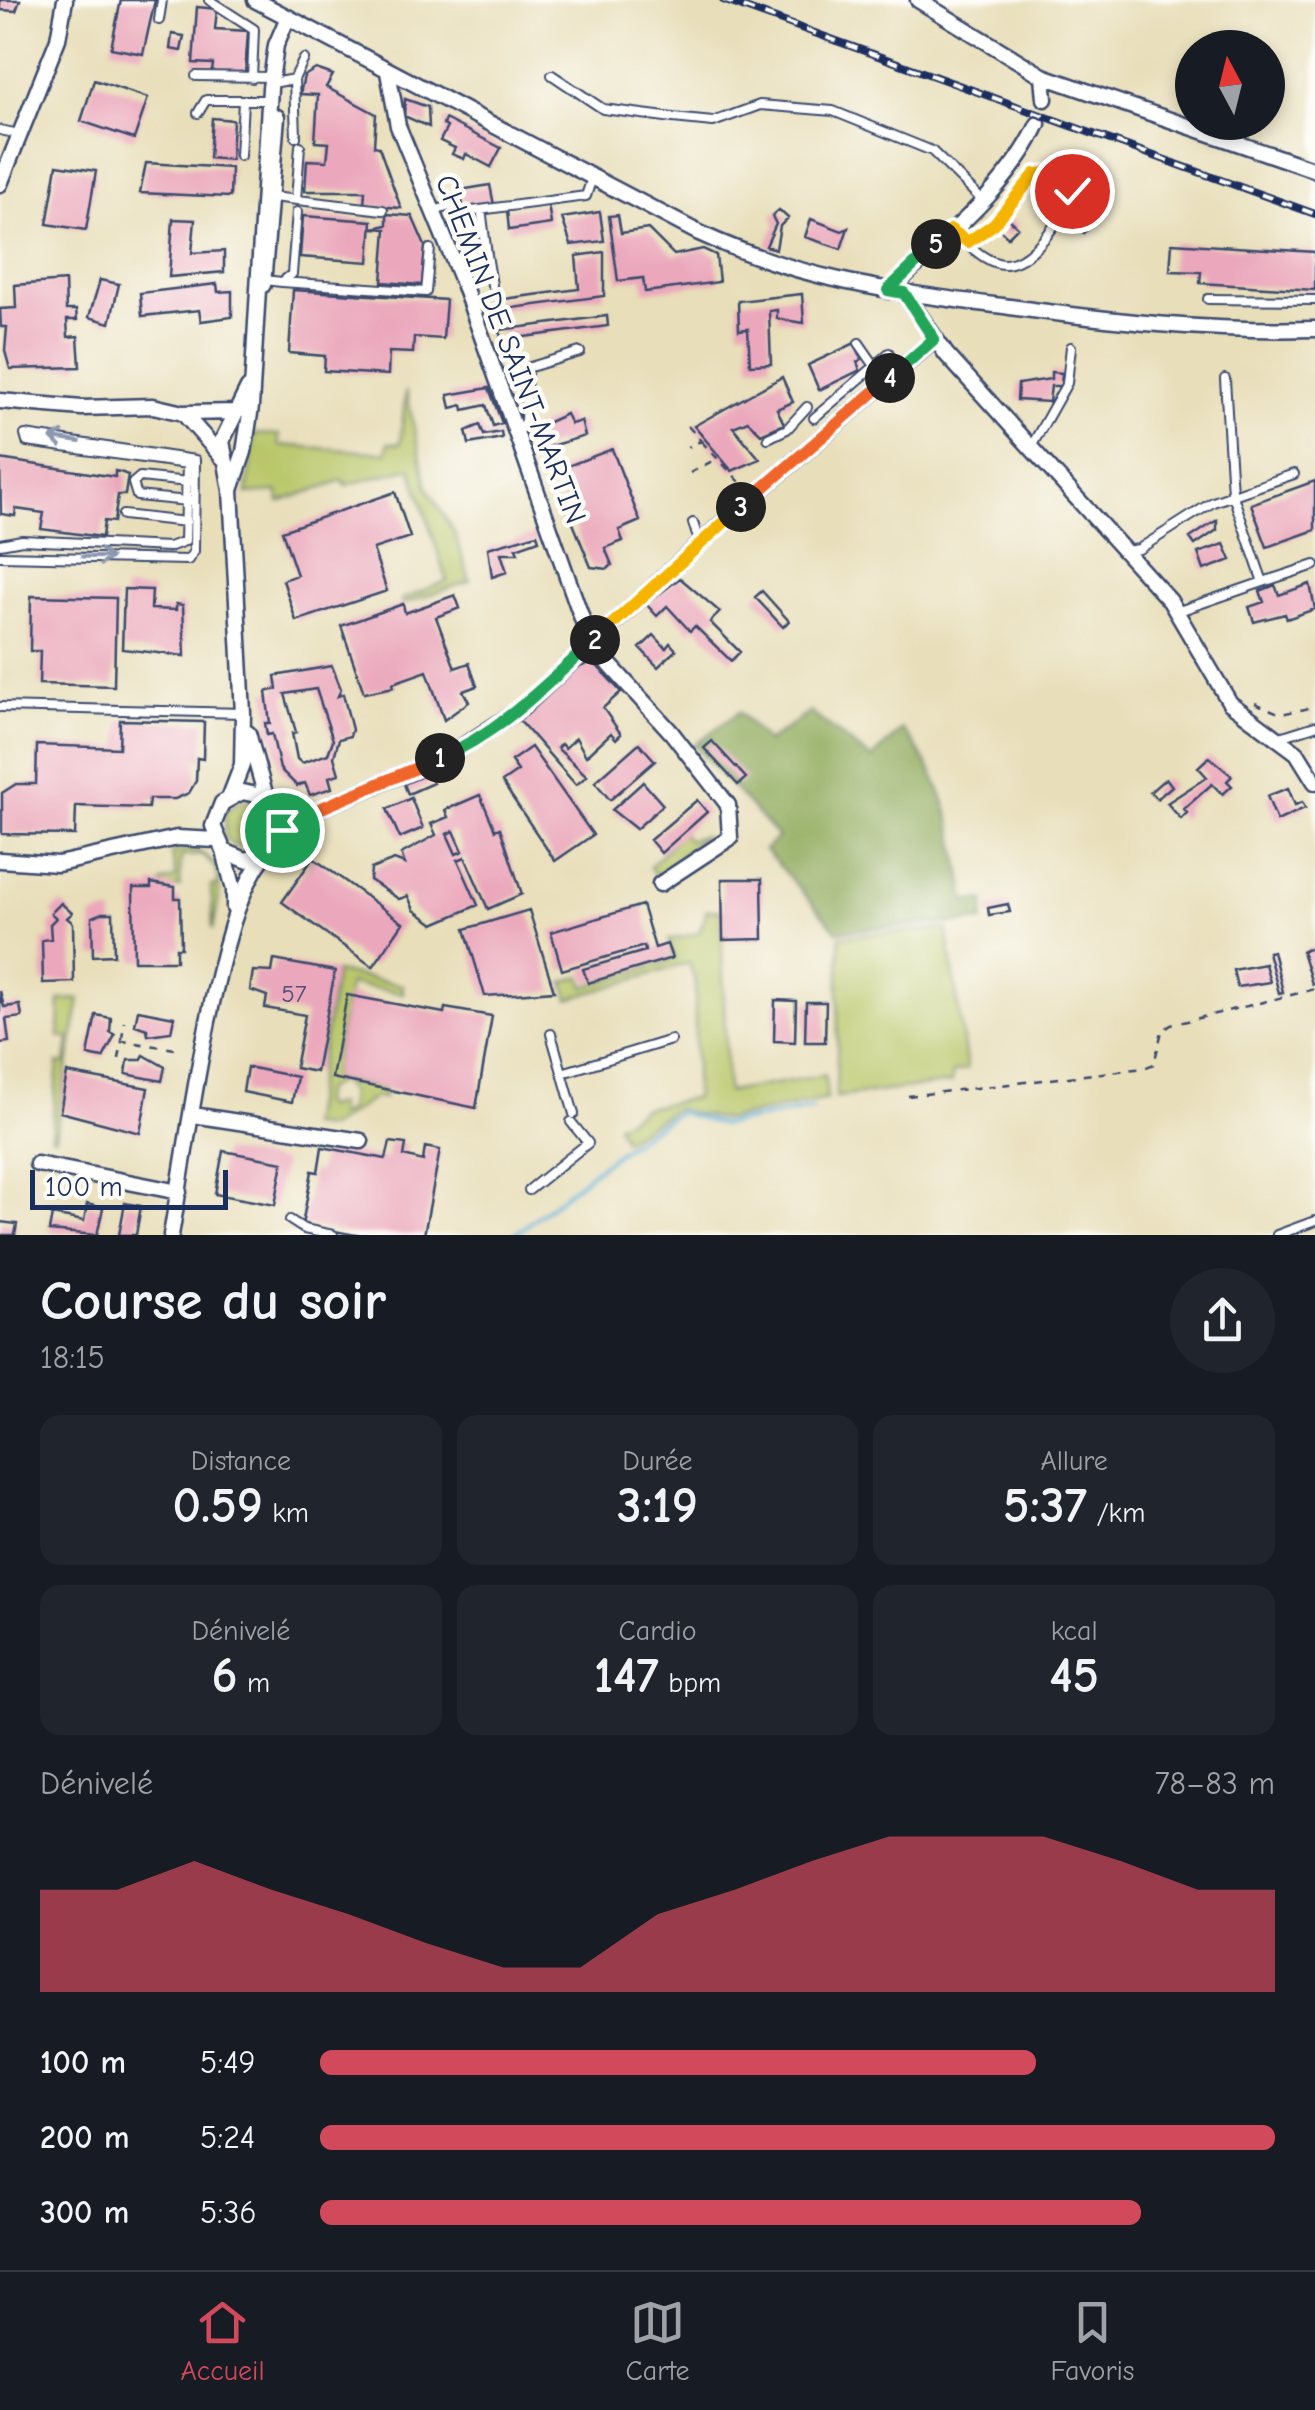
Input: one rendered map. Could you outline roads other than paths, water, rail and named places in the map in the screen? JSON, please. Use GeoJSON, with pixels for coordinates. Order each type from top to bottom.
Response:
{"type":"FeatureCollection","features":[{"type":"Feature","properties":{"kind":"street"},"geometry":{"type":"LineString","coordinates":[[0,184],[58,39],[65,0]]}},
{"type":"Feature","properties":{"kind":"street"},"geometry":{"type":"LineString","coordinates":[[255,0],[592,178],[752,257],[814,278],[1172,326],[1315,329]]}},
{"type":"Feature","properties":{"kind":"street"},"geometry":{"type":"LineString","coordinates":[[918,0],[1043,76],[1315,170]]}},
{"type":"Feature","properties":{"kind":"street"},"geometry":{"type":"LineString","coordinates":[[256,311],[264,280],[272,197],[276,44],[288,18]]}},
{"type":"Feature","properties":{"kind":"street","name":"CHEMIN DE SAINT-MARTIN"},"geometry":{"type":"LineString","coordinates":[[388,72],[398,126],[454,262],[591,644]]}},
{"type":"Feature","properties":{"kind":"street"},"geometry":{"type":"LineString","coordinates":[[231,490],[247,435],[269,100],[275,74]]}},
{"type":"Feature","properties":{"kind":"street"},"geometry":{"type":"LineString","coordinates":[[1043,76],[1045,99]]}},
{"type":"Feature","properties":{"kind":"street"},"geometry":{"type":"LineString","coordinates":[[896,292],[1028,147],[1038,124]]}},
{"type":"Feature","properties":{"kind":"street"},"geometry":{"type":"LineString","coordinates":[[896,292],[1176,612],[1230,703],[1252,723],[1280,737],[1298,753],[1315,782]]}},
{"type":"Feature","properties":{"kind":"street"},"geometry":{"type":"LineString","coordinates":[[233,924],[257,868],[273,847],[312,812],[478,740],[522,708],[700,544],[934,339]]}},
{"type":"Feature","properties":{"kind":"street"},"geometry":{"type":"LineString","coordinates":[[0,860],[58,864],[177,838],[216,811],[230,796],[242,765],[244,713],[231,490],[222,449],[234,410],[251,381]]}},
{"type":"Feature","properties":{"kind":"street"},"geometry":{"type":"LineString","coordinates":[[0,401],[82,408],[153,406],[182,413],[234,410]]}},
{"type":"Feature","properties":{"kind":"street"},"geometry":{"type":"LineString","coordinates":[[234,410],[247,435]]}},
{"type":"Feature","properties":{"kind":"street"},"geometry":{"type":"LineString","coordinates":[[182,413],[222,449]]}},
{"type":"Feature","properties":{"kind":"street"},"geometry":{"type":"LineString","coordinates":[[222,449],[247,435]]}},
{"type":"Feature","properties":{"kind":"street"},"geometry":{"type":"LineString","coordinates":[[591,644],[671,732],[728,805],[730,838],[660,884]]}},
{"type":"Feature","properties":{"kind":"street"},"geometry":{"type":"LineString","coordinates":[[177,838],[220,846],[246,860],[273,847],[281,816],[271,801],[244,713]]}},
{"type":"Feature","properties":{"kind":"street"},"geometry":{"type":"LineString","coordinates":[[230,796],[242,792],[312,812]]}},
{"type":"Feature","properties":{"kind":"street"},"geometry":{"type":"LineString","coordinates":[[172,1235],[233,924],[234,890],[220,846],[216,811]]}},
{"type":"Feature","properties":{"kind":"street"},"geometry":{"type":"LineString","coordinates":[[193,1115],[361,1141]]}},
{"type":"Feature","properties":{"kind":"street"},"geometry":{"type":"LineString","coordinates":[[37,1164],[179,1192]]}},
{"type":"Feature","properties":{"kind":"lane"},"geometry":{"type":"LineString","coordinates":[[158,20],[162,0]]}},
{"type":"Feature","properties":{"kind":"lane"},"geometry":{"type":"LineString","coordinates":[[209,0],[254,29],[252,78]]}},
{"type":"Feature","properties":{"kind":"lane"},"geometry":{"type":"LineString","coordinates":[[296,200],[294,78],[304,58]]}},
{"type":"Feature","properties":{"kind":"lane"},"geometry":{"type":"LineString","coordinates":[[196,76],[252,78],[275,74],[294,78]]}},
{"type":"Feature","properties":{"kind":"lane"},"geometry":{"type":"LineString","coordinates":[[552,74],[604,109],[638,114],[713,122],[760,105],[833,111],[932,151],[981,199]]}},
{"type":"Feature","properties":{"kind":"lane"},"geometry":{"type":"LineString","coordinates":[[198,113],[206,100],[269,100]]}},
{"type":"Feature","properties":{"kind":"lane"},"geometry":{"type":"LineString","coordinates":[[240,156],[243,100]]}},
{"type":"Feature","properties":{"kind":"lane"},"geometry":{"type":"LineString","coordinates":[[0,130],[20,134]]}},
{"type":"Feature","properties":{"kind":"lane"},"geometry":{"type":"LineString","coordinates":[[951,230],[989,260],[1006,264],[1025,256],[1066,211],[1072,191],[1060,172],[1035,174],[994,224],[968,242]]}},
{"type":"Feature","properties":{"kind":"lane"},"geometry":{"type":"LineString","coordinates":[[431,212],[450,206],[458,213],[586,196],[592,178]]}},
{"type":"Feature","properties":{"kind":"lane"},"geometry":{"type":"LineString","coordinates":[[272,197],[384,210]]}},
{"type":"Feature","properties":{"kind":"lane"},"geometry":{"type":"LineString","coordinates":[[282,282],[292,274],[297,212]]}},
{"type":"Feature","properties":{"kind":"lane"},"geometry":{"type":"LineString","coordinates":[[482,216],[492,284]]}},
{"type":"Feature","properties":{"kind":"lane"},"geometry":{"type":"LineString","coordinates":[[264,280],[426,292],[430,249]]}},
{"type":"Feature","properties":{"kind":"lane"},"geometry":{"type":"LineString","coordinates":[[454,262],[487,255]]}},
{"type":"Feature","properties":{"kind":"lane"},"geometry":{"type":"LineString","coordinates":[[1208,299],[1315,300]]}},
{"type":"Feature","properties":{"kind":"lane"},"geometry":{"type":"LineString","coordinates":[[859,343],[888,380]]}},
{"type":"Feature","properties":{"kind":"lane"},"geometry":{"type":"LineString","coordinates":[[1031,447],[1066,382],[1071,347]]}},
{"type":"Feature","properties":{"kind":"lane"},"geometry":{"type":"LineString","coordinates":[[516,438],[525,420],[527,368],[580,352]]}},
{"type":"Feature","properties":{"kind":"lane"},"geometry":{"type":"LineString","coordinates":[[814,418],[889,354]]}},
{"type":"Feature","properties":{"kind":"lane"},"geometry":{"type":"LineString","coordinates":[[1226,378],[1232,494],[1263,582]]}},
{"type":"Feature","properties":{"kind":"lane"},"geometry":{"type":"LineString","coordinates":[[768,438],[788,429],[807,407]]}},
{"type":"Feature","properties":{"kind":"lane"},"geometry":{"type":"LineString","coordinates":[[0,544],[22,540],[176,547],[185,541],[188,464],[27,442],[25,435],[194,460],[194,550],[182,562],[0,556]]}},
{"type":"Feature","properties":{"kind":"lane"},"geometry":{"type":"LineString","coordinates":[[1126,551],[1139,549],[1232,494],[1294,474]]}},
{"type":"Feature","properties":{"kind":"lane"},"geometry":{"type":"LineString","coordinates":[[188,482],[140,477],[134,483],[136,496],[188,501]]}},
{"type":"Feature","properties":{"kind":"lane"},"geometry":{"type":"LineString","coordinates":[[123,515],[186,522]]}},
{"type":"Feature","properties":{"kind":"lane"},"geometry":{"type":"LineString","coordinates":[[693,523],[700,544]]}},
{"type":"Feature","properties":{"kind":"lane"},"geometry":{"type":"LineString","coordinates":[[1176,612],[1315,565]]}},
{"type":"Feature","properties":{"kind":"lane"},"geometry":{"type":"LineString","coordinates":[[0,707],[244,713]]}},
{"type":"Feature","properties":{"kind":"lane"},"geometry":{"type":"LineString","coordinates":[[1280,737],[1315,726]]}},
{"type":"Feature","properties":{"kind":"lane"},"geometry":{"type":"LineString","coordinates":[[529,1190],[588,1143],[572,1118],[551,1034]]}},
{"type":"Feature","properties":{"kind":"lane"},"geometry":{"type":"LineString","coordinates":[[562,1073],[671,1040]]}},
{"type":"Feature","properties":{"kind":"lane"},"geometry":{"type":"LineString","coordinates":[[290,1220],[304,1230],[333,1235]]}},
{"type":"Feature","properties":{"kind":"lane"},"geometry":{"type":"LineString","coordinates":[[1276,1235],[1315,1221]]}},
{"type":"Feature","properties":{"kind":"waterway"},"geometry":{"type":"LineString","coordinates":[[514,1235],[615,1155],[679,1112],[722,1125],[812,1109]]}},
{"type":"Feature","properties":{"kind":"railway"},"geometry":{"type":"LineString","coordinates":[[723,0],[1315,214]]}}]}
